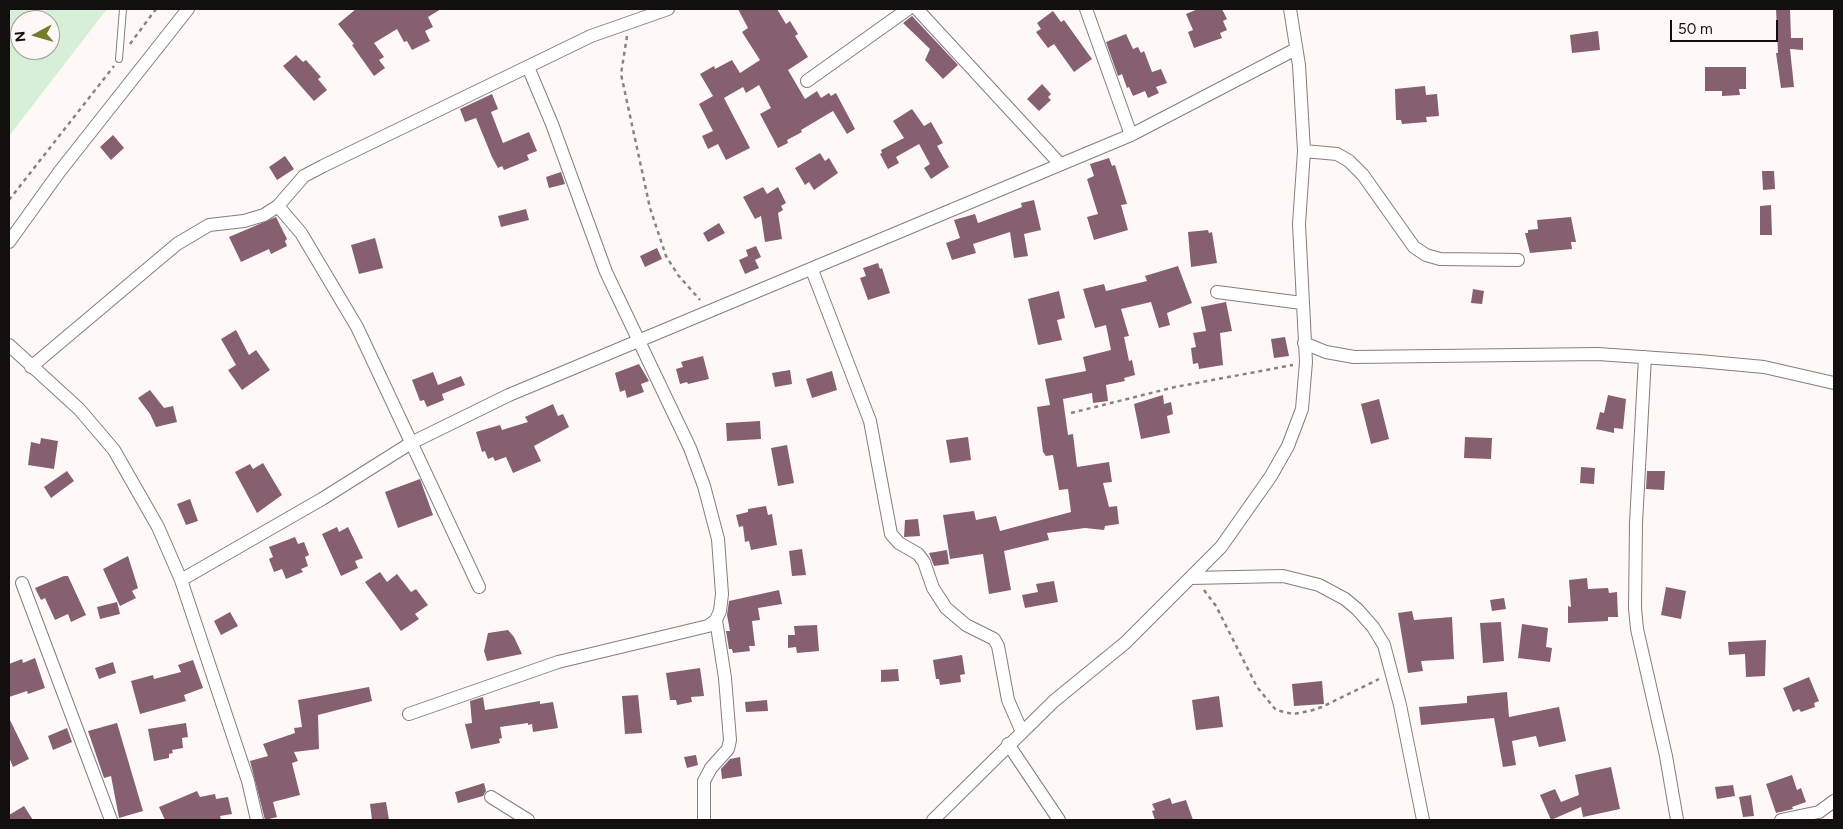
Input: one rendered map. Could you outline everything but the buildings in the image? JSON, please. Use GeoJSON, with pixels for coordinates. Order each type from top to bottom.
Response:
{"type":"FeatureCollection","features":[{"type":"Feature","properties":{"kind":"street"},"geometry":{"type":"LineString","coordinates":[[9,242],[60,171],[188,9]]}},
{"type":"Feature","properties":{"kind":"street"},"geometry":{"type":"LineString","coordinates":[[31,367],[177,244],[209,226],[244,221],[264,215],[278,206],[304,176],[591,36],[668,9]]}},
{"type":"Feature","properties":{"kind":"street"},"geometry":{"type":"LineString","coordinates":[[807,81],[908,9]]}},
{"type":"Feature","properties":{"kind":"street"},"geometry":{"type":"LineString","coordinates":[[917,9],[1060,164]]}},
{"type":"Feature","properties":{"kind":"street"},"geometry":{"type":"LineString","coordinates":[[1086,9],[1131,136]]}},
{"type":"Feature","properties":{"kind":"street"},"geometry":{"type":"LineString","coordinates":[[933,820],[1008,744],[1054,701],[1125,644],[1221,547],[1244,517],[1288,446],[1302,409],[1306,362],[1299,224],[1304,151],[1299,65],[1290,9]]}},
{"type":"Feature","properties":{"kind":"street"},"geometry":{"type":"LineString","coordinates":[[181,580],[322,499],[411,443],[509,395],[1131,136],[1296,49]]}},
{"type":"Feature","properties":{"kind":"street"},"geometry":{"type":"LineString","coordinates":[[528,67],[552,124],[606,272],[690,448],[718,539],[722,594],[720,610],[716,620],[725,678],[730,740],[728,749],[711,768],[704,781],[704,820]]}},
{"type":"Feature","properties":{"kind":"street"},"geometry":{"type":"LineString","coordinates":[[1304,151],[1337,154],[1349,160],[1363,175],[1414,247],[1426,255],[1440,259],[1518,260]]}},
{"type":"Feature","properties":{"kind":"street"},"geometry":{"type":"LineString","coordinates":[[278,206],[301,233],[357,327],[479,587]]}},
{"type":"Feature","properties":{"kind":"street"},"geometry":{"type":"LineString","coordinates":[[812,270],[870,421],[891,534],[899,543],[918,554],[924,562],[933,588],[946,608],[966,625],[994,639],[998,646],[1008,700],[1014,718],[1022,732]]}},
{"type":"Feature","properties":{"kind":"street"},"geometry":{"type":"LineString","coordinates":[[1218,292],[1302,303]]}},
{"type":"Feature","properties":{"kind":"street"},"geometry":{"type":"LineString","coordinates":[[1304,343],[1326,352],[1354,357],[1598,354],[1645,357],[1764,367],[1834,383]]}},
{"type":"Feature","properties":{"kind":"street"},"geometry":{"type":"LineString","coordinates":[[9,345],[79,409],[114,450],[137,487],[158,527],[181,580],[248,781],[257,820]]}},
{"type":"Feature","properties":{"kind":"street"},"geometry":{"type":"LineString","coordinates":[[1645,357],[1636,523],[1635,608],[1637,629],[1666,756],[1677,820]]}},
{"type":"Feature","properties":{"kind":"street"},"geometry":{"type":"LineString","coordinates":[[1191,578],[1283,576],[1320,585],[1345,599],[1373,626],[1384,645],[1392,673],[1423,820]]}},
{"type":"Feature","properties":{"kind":"street"},"geometry":{"type":"LineString","coordinates":[[22,583],[111,820]]}},
{"type":"Feature","properties":{"kind":"street"},"geometry":{"type":"LineString","coordinates":[[409,714],[558,662],[691,631],[716,620]]}},
{"type":"Feature","properties":{"kind":"street"},"geometry":{"type":"LineString","coordinates":[[1008,744],[1058,820]]}},
{"type":"Feature","properties":{"kind":"street"},"geometry":{"type":"LineString","coordinates":[[491,797],[528,820]]}},
{"type":"Feature","properties":{"kind":"street"},"geometry":{"type":"LineString","coordinates":[[1782,820],[1819,812],[1834,801]]}},
{"type":"Feature","properties":{"kind":"lane"},"geometry":{"type":"LineString","coordinates":[[119,59],[123,9]]}},
{"type":"Feature","properties":{"kind":"path"},"geometry":{"type":"LineString","coordinates":[[9,200],[156,9]]}},
{"type":"Feature","properties":{"kind":"path"},"geometry":{"type":"LineString","coordinates":[[631,22],[624,50],[621,74],[650,208],[666,256],[678,274],[709,311]]}},
{"type":"Feature","properties":{"kind":"path"},"geometry":{"type":"LineString","coordinates":[[1071,413],[1166,389],[1306,362]]}},
{"type":"Feature","properties":{"kind":"path"},"geometry":{"type":"LineString","coordinates":[[1191,578],[1204,589],[1216,606],[1257,687],[1265,700],[1276,710],[1293,714],[1322,707],[1392,673]]}},
{"type":"Feature","properties":{"kind":"green space"},"geometry":{"type":"Polygon","coordinates":[[[9,9],[107,9],[9,136],[9,9]]]}}]}
